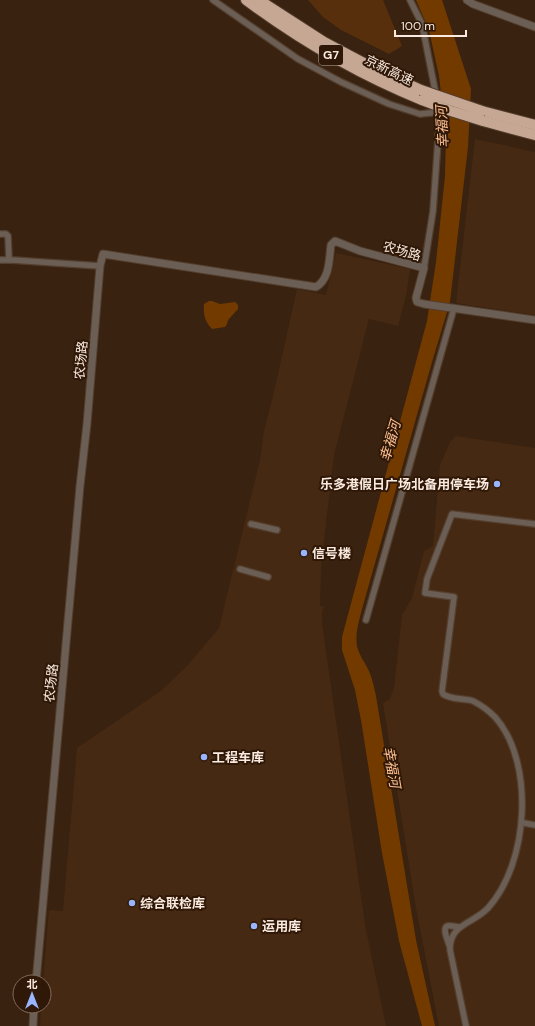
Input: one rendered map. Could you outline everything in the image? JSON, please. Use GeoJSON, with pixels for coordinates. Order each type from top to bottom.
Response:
{"type":"FeatureCollection","features":[{"type":"Feature","properties":{"kind":"highway","name":"京新高速"},"geometry":{"type":"LineString","coordinates":[[246,0],[273,20],[318,48],[369,76],[535,135]]}},
{"type":"Feature","properties":{"kind":"highway","name":"京新高速"},"geometry":{"type":"LineString","coordinates":[[259,0],[324,42],[421,95]]}},
{"type":"Feature","properties":{"kind":"highway"},"geometry":{"type":"LineString","coordinates":[[268,0],[309,27],[324,42]]}},
{"type":"Feature","properties":{"kind":"highway","name":"京新高速"},"geometry":{"type":"LineString","coordinates":[[483,116],[535,125]]}},
{"type":"Feature","properties":{"kind":"street"},"geometry":{"type":"LineString","coordinates":[[213,0],[298,59],[341,82],[389,104],[420,114],[440,112]]}},
{"type":"Feature","properties":{"kind":"street"},"geometry":{"type":"LineString","coordinates":[[410,0],[422,24],[440,112],[433,211],[424,268]]}},
{"type":"Feature","properties":{"kind":"street"},"geometry":{"type":"LineString","coordinates":[[467,0],[473,4],[535,27]]}},
{"type":"Feature","properties":{"kind":"street"},"geometry":{"type":"LineString","coordinates":[[0,234],[6,234],[8,236],[9,260]]}},
{"type":"Feature","properties":{"kind":"street","name":"农场路"},"geometry":{"type":"LineString","coordinates":[[37,974],[100,266],[103,254],[316,287],[325,280],[331,245],[334,241],[360,252],[424,268],[416,298],[417,302],[535,320]]}},
{"type":"Feature","properties":{"kind":"street"},"geometry":{"type":"LineString","coordinates":[[0,260],[100,266]]}},
{"type":"Feature","properties":{"kind":"street"},"geometry":{"type":"LineString","coordinates":[[366,620],[453,308]]}},
{"type":"Feature","properties":{"kind":"street"},"geometry":{"type":"LineString","coordinates":[[450,948],[450,939],[455,931],[488,908],[509,874],[516,859],[524,823],[524,792],[516,749],[506,729],[496,718],[473,701],[445,696],[442,691],[454,597],[425,593],[427,579],[452,514],[535,524]]}},
{"type":"Feature","properties":{"kind":"street"},"geometry":{"type":"LineString","coordinates":[[251,524],[278,530]]}},
{"type":"Feature","properties":{"kind":"street"},"geometry":{"type":"LineString","coordinates":[[240,569],[268,577]]}},
{"type":"Feature","properties":{"kind":"street"},"geometry":{"type":"LineString","coordinates":[[524,823],[535,825]]}},
{"type":"Feature","properties":{"kind":"street"},"geometry":{"type":"LineString","coordinates":[[461,926],[448,926],[445,930],[466,1026]]}},
{"type":"Feature","properties":{"kind":"street"},"geometry":{"type":"LineString","coordinates":[[33,1026],[34,1014]]}},
{"type":"Feature","properties":{"kind":"shaded area"},"geometry":{"type":"Polygon","coordinates":[[[308,0],[383,0],[402,46],[389,54],[341,30],[323,17],[308,0]]]}},
{"type":"Feature","properties":{"kind":"shaded area"},"geometry":{"type":"Polygon","coordinates":[[[416,0],[442,0],[471,89],[468,147],[450,302],[362,609],[358,628],[357,646],[371,675],[376,696],[416,940],[435,1026],[422,1026],[399,941],[382,853],[361,720],[355,690],[342,650],[342,637],[427,321],[436,262],[445,176],[446,135],[439,76],[429,30],[416,0]]]}},
{"type":"Feature","properties":{"kind":"shaded area"},"geometry":{"type":"Polygon","coordinates":[[[475,139],[535,152],[535,315],[456,303],[475,139]]]}},
{"type":"Feature","properties":{"kind":"shaded area"},"geometry":{"type":"Polygon","coordinates":[[[336,253],[410,269],[406,296],[398,326],[369,319],[334,455],[321,566],[320,606],[324,607],[322,612],[322,623],[365,925],[386,1026],[40,1026],[41,1014],[52,1014],[52,974],[44,974],[49,910],[63,911],[77,748],[162,690],[188,665],[219,628],[260,460],[264,431],[297,289],[326,295],[336,253]]]}},
{"type":"Feature","properties":{"kind":"shaded area"},"geometry":{"type":"Polygon","coordinates":[[[209,301],[220,304],[235,302],[238,305],[238,309],[228,320],[225,327],[212,329],[208,324],[204,314],[204,304],[209,301]]]}},
{"type":"Feature","properties":{"kind":"shaded area"},"geometry":{"type":"Polygon","coordinates":[[[456,436],[535,448],[535,1026],[439,1026],[416,908],[383,703],[390,699],[394,687],[402,615],[412,598],[424,551],[433,546],[440,465],[450,442],[456,436]]]}},
{"type":"Feature","properties":{"kind":"place","name":"乐多港假日广场北备用停车场"},"geometry":{"type":"Point","coordinates":[497,484]}},
{"type":"Feature","properties":{"kind":"place","name":"信号楼"},"geometry":{"type":"Point","coordinates":[304,553]}},
{"type":"Feature","properties":{"kind":"place","name":"工程车库"},"geometry":{"type":"Point","coordinates":[204,757]}},
{"type":"Feature","properties":{"kind":"place","name":"综合联检库"},"geometry":{"type":"Point","coordinates":[132,903]}},
{"type":"Feature","properties":{"kind":"place","name":"运用库"},"geometry":{"type":"Point","coordinates":[254,926]}},
{"type":"Feature","properties":{"kind":"water label","name":"幸福河"},"geometry":{"type":"Point","coordinates":[442,127]}},
{"type":"Feature","properties":{"kind":"water label","name":"幸福河"},"geometry":{"type":"Point","coordinates":[390,441]}},
{"type":"Feature","properties":{"kind":"water label","name":"幸福河"},"geometry":{"type":"Point","coordinates":[392,767]}}]}
